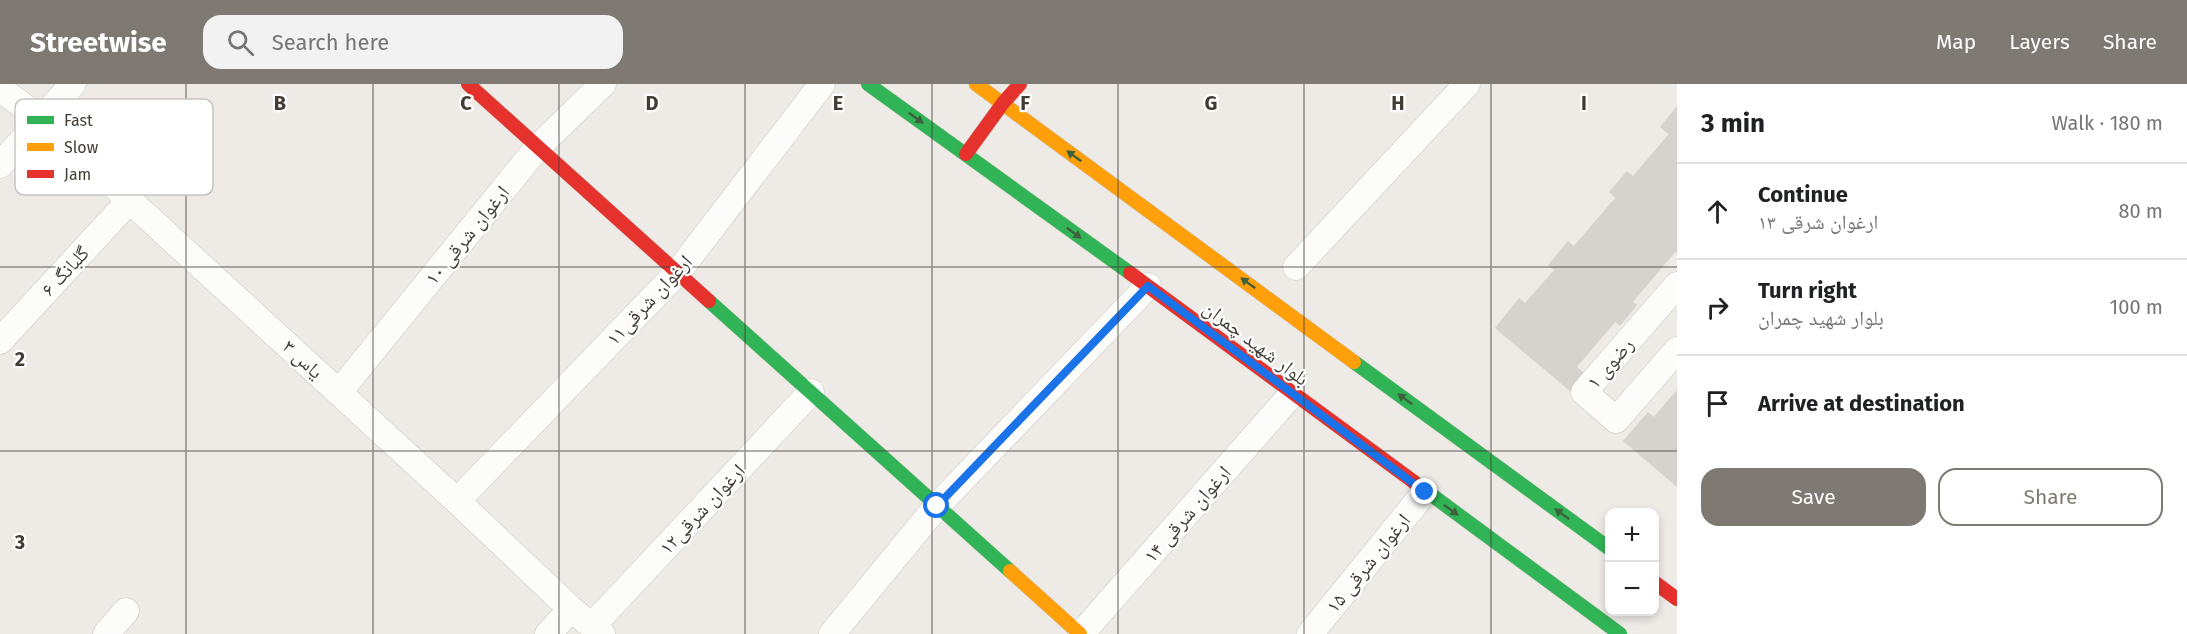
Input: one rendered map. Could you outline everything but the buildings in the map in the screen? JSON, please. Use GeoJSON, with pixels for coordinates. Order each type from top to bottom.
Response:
{"type":"FeatureCollection","features":[{"type":"Feature","properties":{"kind":"main road"},"geometry":{"type":"LineString","coordinates":[[468,84],[1081,634]]}},
{"type":"Feature","properties":{"kind":"main road","name":"بلوار شهید چمران"},"geometry":{"type":"LineString","coordinates":[[868,84],[1148,286],[1620,634]]}},
{"type":"Feature","properties":{"kind":"main road"},"geometry":{"type":"LineString","coordinates":[[976,84],[1605,545]]}},
{"type":"Feature","properties":{"kind":"main road"},"geometry":{"type":"LineString","coordinates":[[966,154],[1003,103],[1020,84]]}},
{"type":"Feature","properties":{"kind":"main road"},"geometry":{"type":"LineString","coordinates":[[1659,585],[1677,598]]}},
{"type":"Feature","properties":{"kind":"street"},"geometry":{"type":"LineString","coordinates":[[59,99],[73,84]]}},
{"type":"Feature","properties":{"kind":"street","name":"ارغوان شرقی ۱۰"},"geometry":{"type":"LineString","coordinates":[[339,392],[538,147],[603,84]]}},
{"type":"Feature","properties":{"kind":"street","name":"ارغوان شرقی۱۱"},"geometry":{"type":"LineString","coordinates":[[457,501],[678,272],[822,84]]}},
{"type":"Feature","properties":{"kind":"street"},"geometry":{"type":"LineString","coordinates":[[1296,267],[1467,84]]}},
{"type":"Feature","properties":{"kind":"street","name":"یاس ۳"},"geometry":{"type":"LineString","coordinates":[[0,89],[15,100]]}},
{"type":"Feature","properties":{"kind":"street"},"geometry":{"type":"LineString","coordinates":[[0,165],[15,148]]}},
{"type":"Feature","properties":{"kind":"street","name":"یاس ۳"},"geometry":{"type":"LineString","coordinates":[[125,195],[571,609],[598,630]]}},
{"type":"Feature","properties":{"kind":"street","name":"گلبانگ ۶"},"geometry":{"type":"LineString","coordinates":[[0,341],[130,200]]}},
{"type":"Feature","properties":{"kind":"street","name":"رضوی ۱"},"geometry":{"type":"LineString","coordinates":[[1677,285],[1584,392],[1616,420],[1677,350]]}},
{"type":"Feature","properties":{"kind":"street"},"geometry":{"type":"LineString","coordinates":[[832,634],[937,506],[1148,286]]}},
{"type":"Feature","properties":{"kind":"street","name":"ارغوان شرقی۱۲"},"geometry":{"type":"LineString","coordinates":[[598,630],[811,392]]}},
{"type":"Feature","properties":{"kind":"street","name":"ارغوان شرقی ۱۴"},"geometry":{"type":"LineString","coordinates":[[1081,634],[1292,394]]}},
{"type":"Feature","properties":{"kind":"street","name":"ارغوان شرقی ۱۵"},"geometry":{"type":"LineString","coordinates":[[1310,634],[1425,492]]}},
{"type":"Feature","properties":{"kind":"street"},"geometry":{"type":"LineString","coordinates":[[548,634],[571,609]]}},
{"type":"Feature","properties":{"kind":"street"},"geometry":{"type":"LineString","coordinates":[[106,634],[126,611]]}},
{"type":"Feature","properties":{"kind":"traffic: fast"},"geometry":{"type":"LineString","coordinates":[[868,84],[1130,273]]}},
{"type":"Feature","properties":{"kind":"traffic: fast"},"geometry":{"type":"LineString","coordinates":[[709,301],[1010,571]]}},
{"type":"Feature","properties":{"kind":"traffic: fast"},"geometry":{"type":"LineString","coordinates":[[1354,362],[1605,545]]}},
{"type":"Feature","properties":{"kind":"traffic: fast"},"geometry":{"type":"LineString","coordinates":[[1414,482],[1620,634]]}},
{"type":"Feature","properties":{"kind":"traffic: slow"},"geometry":{"type":"LineString","coordinates":[[976,84],[1354,362]]}},
{"type":"Feature","properties":{"kind":"traffic: slow"},"geometry":{"type":"LineString","coordinates":[[1010,571],[1080,634]]}},
{"type":"Feature","properties":{"kind":"traffic: jam"},"geometry":{"type":"LineString","coordinates":[[468,84],[709,301]]}},
{"type":"Feature","properties":{"kind":"traffic: jam"},"geometry":{"type":"LineString","coordinates":[[966,154],[1003,103],[1020,84]]}},
{"type":"Feature","properties":{"kind":"traffic: jam"},"geometry":{"type":"LineString","coordinates":[[1130,273],[1414,482]]}},
{"type":"Feature","properties":{"kind":"traffic: jam"},"geometry":{"type":"LineString","coordinates":[[1659,586],[1677,599]]}},
{"type":"Feature","properties":{"kind":"route"},"geometry":{"type":"LineString","coordinates":[[937,506],[1148,286],[1425,492]]}}]}
